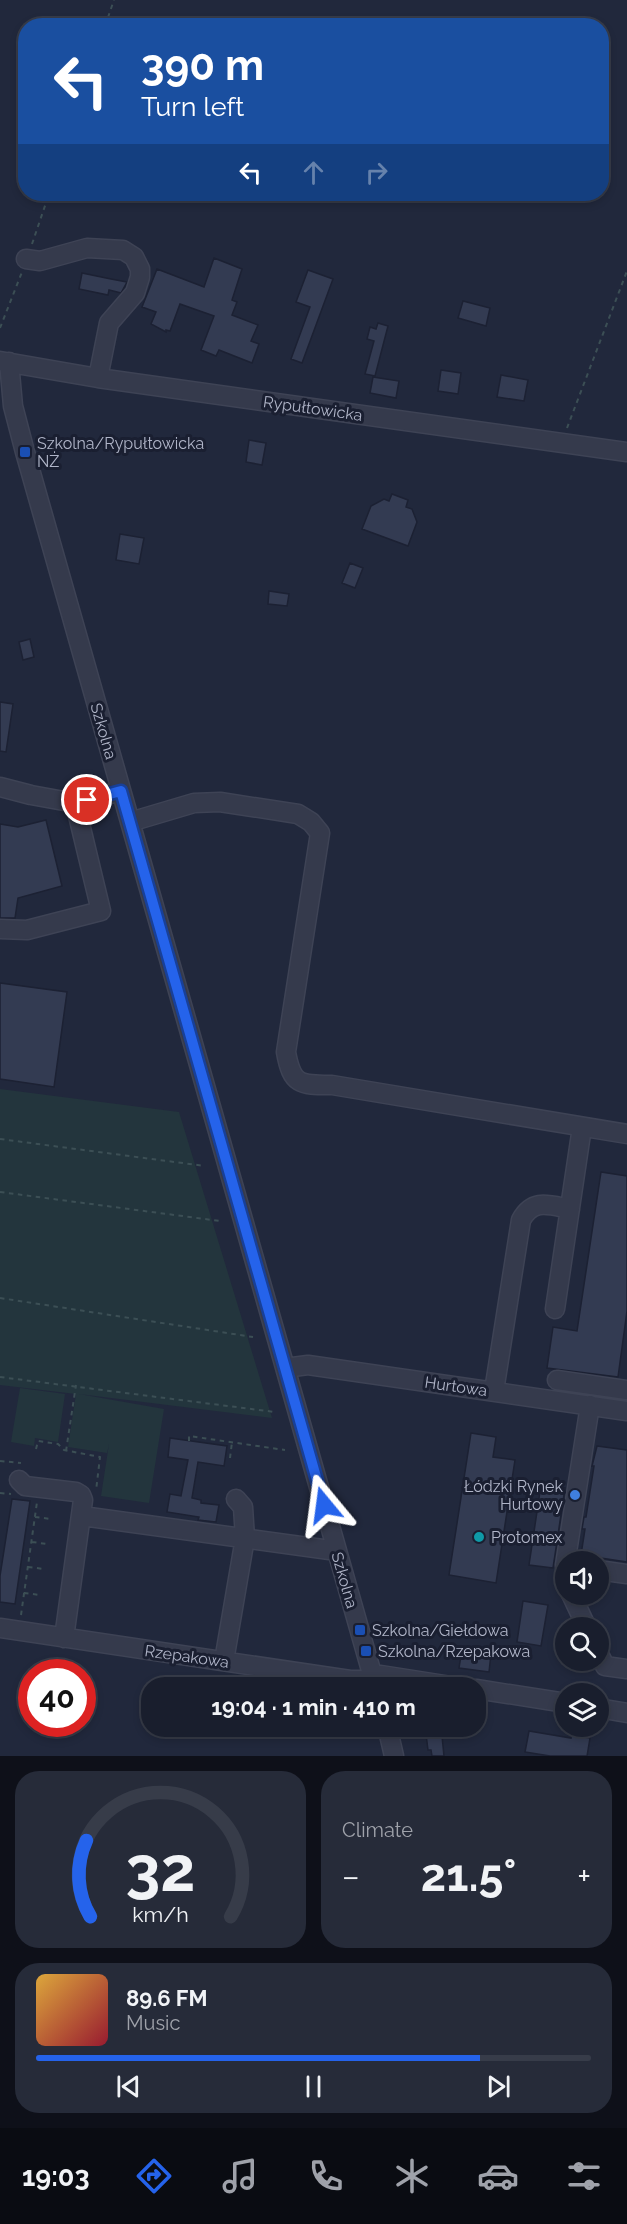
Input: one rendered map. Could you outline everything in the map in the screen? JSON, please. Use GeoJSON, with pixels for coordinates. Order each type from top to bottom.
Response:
{"type":"FeatureCollection","features":[{"type":"Feature","properties":{"kind":"street"},"geometry":{"type":"LineString","coordinates":[[26,259],[40,261],[87,248],[123,250],[134,257],[140,269],[140,277],[135,293],[109,323],[98,378]]}},
{"type":"Feature","properties":{"kind":"street","name":"Rypułtowicka"},"geometry":{"type":"LineString","coordinates":[[5,361],[98,378],[627,452]]}},
{"type":"Feature","properties":{"kind":"street","name":"Szkolna"},"geometry":{"type":"LineString","coordinates":[[5,361],[13,406],[374,1677]]}},
{"type":"Feature","properties":{"kind":"street"},"geometry":{"type":"LineString","coordinates":[[0,787],[75,803],[121,791]]}},
{"type":"Feature","properties":{"kind":"street"},"geometry":{"type":"LineString","coordinates":[[130,822],[194,803],[220,802],[298,814],[311,822],[320,833],[286,1052],[289,1071],[298,1082],[308,1085],[332,1085],[627,1134]]}},
{"type":"Feature","properties":{"kind":"street"},"geometry":{"type":"LineString","coordinates":[[0,929],[27,930],[101,911],[75,803]]}},
{"type":"Feature","properties":{"kind":"street"},"geometry":{"type":"LineString","coordinates":[[555,1308],[582,1127]]}},
{"type":"Feature","properties":{"kind":"street"},"geometry":{"type":"LineString","coordinates":[[494,1391],[521,1220],[526,1211],[535,1205],[544,1204],[570,1209]]}},
{"type":"Feature","properties":{"kind":"street","name":"Hurtowa"},"geometry":{"type":"LineString","coordinates":[[285,1368],[308,1365],[627,1411]]}},
{"type":"Feature","properties":{"kind":"street"},"geometry":{"type":"LineString","coordinates":[[557,1380],[627,1390]]}},
{"type":"Feature","properties":{"kind":"street"},"geometry":{"type":"LineString","coordinates":[[567,1551],[590,1405]]}},
{"type":"Feature","properties":{"kind":"street"},"geometry":{"type":"LineString","coordinates":[[20,1472],[22,1485],[76,1492],[83,1508],[64,1638]]}},
{"type":"Feature","properties":{"kind":"street"},"geometry":{"type":"LineString","coordinates":[[224,1661],[245,1538],[243,1506],[236,1499]]}},
{"type":"Feature","properties":{"kind":"street"},"geometry":{"type":"LineString","coordinates":[[83,1508],[245,1538],[337,1551]]}},
{"type":"Feature","properties":{"kind":"street"},"geometry":{"type":"LineString","coordinates":[[609,1572],[627,1574]]}},
{"type":"Feature","properties":{"kind":"street","name":"Rzepakowa"},"geometry":{"type":"LineString","coordinates":[[0,1629],[331,1677]]}},
{"type":"Feature","properties":{"kind":"street"},"geometry":{"type":"LineString","coordinates":[[609,1667],[627,1669]]}},
{"type":"Feature","properties":{"kind":"street","name":"Rzepakowa"},"geometry":{"type":"LineString","coordinates":[[379,1677],[381,1675],[394,1677]]}},
{"type":"Feature","properties":{"kind":"street"},"geometry":{"type":"LineString","coordinates":[[486,1691],[555,1701]]}},
{"type":"Feature","properties":{"kind":"street"},"geometry":{"type":"LineString","coordinates":[[609,1710],[627,1713]]}},
{"type":"Feature","properties":{"kind":"street"},"geometry":{"type":"LineString","coordinates":[[390,1737],[394,1756]]}},
{"type":"Feature","properties":{"kind":"path"},"geometry":{"type":"LineString","coordinates":[[108,18],[114,0]]}},
{"type":"Feature","properties":{"kind":"path"},"geometry":{"type":"LineString","coordinates":[[562,442],[627,271]]}},
{"type":"Feature","properties":{"kind":"path"},"geometry":{"type":"LineString","coordinates":[[0,1139],[205,1166]]}},
{"type":"Feature","properties":{"kind":"path"},"geometry":{"type":"LineString","coordinates":[[0,1192],[220,1221]]}},
{"type":"Feature","properties":{"kind":"path"},"geometry":{"type":"LineString","coordinates":[[0,1298],[253,1337]]}},
{"type":"Feature","properties":{"kind":"path"},"geometry":{"type":"LineString","coordinates":[[0,1377],[274,1412]]}},
{"type":"Feature","properties":{"kind":"path"},"geometry":{"type":"LineString","coordinates":[[66,1450],[76,1385]]}},
{"type":"Feature","properties":{"kind":"path"},"geometry":{"type":"LineString","coordinates":[[189,1441],[189,1436],[285,1450]]}},
{"type":"Feature","properties":{"kind":"path"},"geometry":{"type":"LineString","coordinates":[[36,1449],[38,1441],[58,1444],[60,1449],[100,1457],[96,1493],[83,1508]]}},
{"type":"Feature","properties":{"kind":"path"},"geometry":{"type":"LineString","coordinates":[[230,1458],[232,1442]]}},
{"type":"Feature","properties":{"kind":"path"},"geometry":{"type":"LineString","coordinates":[[0,1461],[20,1472]]}},
{"type":"Feature","properties":{"kind":"path"},"geometry":{"type":"LineString","coordinates":[[21,1615],[39,1487]]}},
{"type":"Feature","properties":{"kind":"path"},"geometry":{"type":"LineString","coordinates":[[35,1517],[51,1519]]}},
{"type":"Feature","properties":{"kind":"path"},"geometry":{"type":"LineString","coordinates":[[32,1542],[47,1544]]}},
{"type":"Feature","properties":{"kind":"path"},"geometry":{"type":"LineString","coordinates":[[28,1567],[44,1569]]}},
{"type":"Feature","properties":{"kind":"path"},"geometry":{"type":"LineString","coordinates":[[24,1593],[40,1595]]}},
{"type":"Feature","properties":{"kind":"shaded area"},"geometry":{"type":"Polygon","coordinates":[[[0,1089],[179,1112],[272,1418],[79,1394],[164,1409],[149,1503],[101,1496],[109,1444],[107,1453],[68,1447],[76,1394],[0,1385],[0,1089]]]}},
{"type":"Feature","properties":{"kind":"shaded area"},"geometry":{"type":"Polygon","coordinates":[[[20,1388],[65,1394],[58,1442],[35,1438],[34,1446],[11,1442],[20,1388]]]}},
{"type":"Feature","properties":{"kind":"building"},"geometry":{"type":"Polygon","coordinates":[[[214,258],[242,269],[232,300],[237,302],[232,315],[258,325],[251,341],[259,344],[252,363],[219,350],[216,356],[201,350],[214,316],[180,304],[170,331],[166,330],[166,332],[151,324],[156,312],[142,307],[157,269],[204,287],[214,258]]]}},
{"type":"Feature","properties":{"kind":"building"},"geometry":{"type":"Polygon","coordinates":[[[308,270],[333,279],[302,363],[291,359],[310,307],[296,302],[308,270]]]}},
{"type":"Feature","properties":{"kind":"building"},"geometry":{"type":"Polygon","coordinates":[[[82,273],[127,282],[121,293],[109,290],[108,295],[79,289],[82,273]]]}},
{"type":"Feature","properties":{"kind":"building"},"geometry":{"type":"Polygon","coordinates":[[[463,301],[490,308],[486,326],[458,318],[463,301]]]}},
{"type":"Feature","properties":{"kind":"building"},"geometry":{"type":"Polygon","coordinates":[[[378,323],[388,326],[375,376],[365,374],[374,341],[367,339],[370,327],[376,329],[378,323]]]}},
{"type":"Feature","properties":{"kind":"building"},"geometry":{"type":"Polygon","coordinates":[[[441,370],[461,373],[458,394],[438,391],[441,370]]]}},
{"type":"Feature","properties":{"kind":"building"},"geometry":{"type":"Polygon","coordinates":[[[501,375],[528,380],[524,401],[497,397],[501,375]]]}},
{"type":"Feature","properties":{"kind":"building"},"geometry":{"type":"Polygon","coordinates":[[[373,377],[399,381],[396,398],[370,393],[373,377]]]}},
{"type":"Feature","properties":{"kind":"building"},"geometry":{"type":"Polygon","coordinates":[[[249,440],[266,443],[262,465],[246,462],[249,440]]]}},
{"type":"Feature","properties":{"kind":"building"},"geometry":{"type":"Polygon","coordinates":[[[392,494],[408,500],[406,507],[412,509],[417,522],[408,546],[362,529],[371,506],[384,499],[389,501],[392,494]]]}},
{"type":"Feature","properties":{"kind":"building"},"geometry":{"type":"Polygon","coordinates":[[[120,534],[144,538],[139,564],[116,560],[120,534]]]}},
{"type":"Feature","properties":{"kind":"building"},"geometry":{"type":"Polygon","coordinates":[[[350,563],[363,568],[355,588],[342,583],[350,563]]]}},
{"type":"Feature","properties":{"kind":"building"},"geometry":{"type":"Polygon","coordinates":[[[269,591],[289,594],[287,606],[268,604],[269,591]]]}},
{"type":"Feature","properties":{"kind":"building"},"geometry":{"type":"Polygon","coordinates":[[[30,639],[34,657],[23,660],[19,642],[30,639]]]}},
{"type":"Feature","properties":{"kind":"building"},"geometry":{"type":"Polygon","coordinates":[[[0,702],[13,704],[6,752],[0,751],[0,702]]]}},
{"type":"Feature","properties":{"kind":"building"},"geometry":{"type":"Polygon","coordinates":[[[46,820],[62,886],[18,898],[15,918],[0,918],[0,824],[18,827],[46,820]]]}},
{"type":"Feature","properties":{"kind":"building"},"geometry":{"type":"Polygon","coordinates":[[[0,983],[67,992],[54,1087],[0,1079],[0,983]]]}},
{"type":"Feature","properties":{"kind":"building"},"geometry":{"type":"Polygon","coordinates":[[[601,1172],[627,1176],[627,1311],[618,1377],[547,1368],[553,1327],[577,1331],[601,1172]]]}},
{"type":"Feature","properties":{"kind":"building","name":"Protomex"},"geometry":{"type":"Polygon","coordinates":[[[471,1433],[496,1437],[493,1457],[515,1460],[496,1583],[449,1575],[471,1433]]]}},
{"type":"Feature","properties":{"kind":"building"},"geometry":{"type":"Polygon","coordinates":[[[170,1438],[227,1446],[224,1466],[198,1462],[192,1498],[201,1500],[201,1503],[219,1505],[216,1522],[167,1512],[170,1494],[181,1496],[188,1460],[168,1457],[170,1438]]]}},
{"type":"Feature","properties":{"kind":"building"},"geometry":{"type":"Polygon","coordinates":[[[597,1446],[627,1450],[627,1562],[609,1559],[609,1551],[582,1551],[585,1529],[582,1529],[584,1517],[586,1517],[594,1466],[592,1466],[597,1446]]]}},
{"type":"Feature","properties":{"kind":"building"},"geometry":{"type":"Polygon","coordinates":[[[541,1485],[565,1488],[553,1568],[529,1565],[541,1485]]]}},
{"type":"Feature","properties":{"kind":"building"},"geometry":{"type":"Polygon","coordinates":[[[12,1499],[30,1501],[15,1604],[0,1602],[0,1576],[12,1499]]]}},
{"type":"Feature","properties":{"kind":"building"},"geometry":{"type":"Polygon","coordinates":[[[523,1601],[548,1605],[541,1646],[517,1642],[523,1601]]]}},
{"type":"Feature","properties":{"kind":"building"},"geometry":{"type":"Polygon","coordinates":[[[462,1650],[491,1654],[489,1672],[459,1668],[462,1650]]]}},
{"type":"Feature","properties":{"kind":"building"},"geometry":{"type":"Polygon","coordinates":[[[529,1731],[555,1737],[590,1738],[587,1756],[550,1756],[525,1752],[529,1731]]]}},
{"type":"Feature","properties":{"kind":"building"},"geometry":{"type":"Polygon","coordinates":[[[426,1737],[442,1737],[444,1756],[432,1756],[431,1750],[428,1750],[426,1737]]]}},
{"type":"Feature","properties":{"kind":"place","name":"Szkolna/Rypułtowicka NŻ"},"geometry":{"type":"Point","coordinates":[25,452]}},
{"type":"Feature","properties":{"kind":"place","name":"Łódzki Rynek Hurtowy"},"geometry":{"type":"Point","coordinates":[575,1495]}},
{"type":"Feature","properties":{"kind":"place","name":"Protomex"},"geometry":{"type":"Point","coordinates":[479,1537]}},
{"type":"Feature","properties":{"kind":"place","name":"Szkolna/Giełdowa"},"geometry":{"type":"Point","coordinates":[360,1630]}},
{"type":"Feature","properties":{"kind":"place","name":"Szkolna/Rzepakowa"},"geometry":{"type":"Point","coordinates":[366,1651]}},
{"type":"Feature","properties":{"kind":"route"},"geometry":{"type":"LineString","coordinates":[[87,800],[121,791],[324,1505]]}}]}
